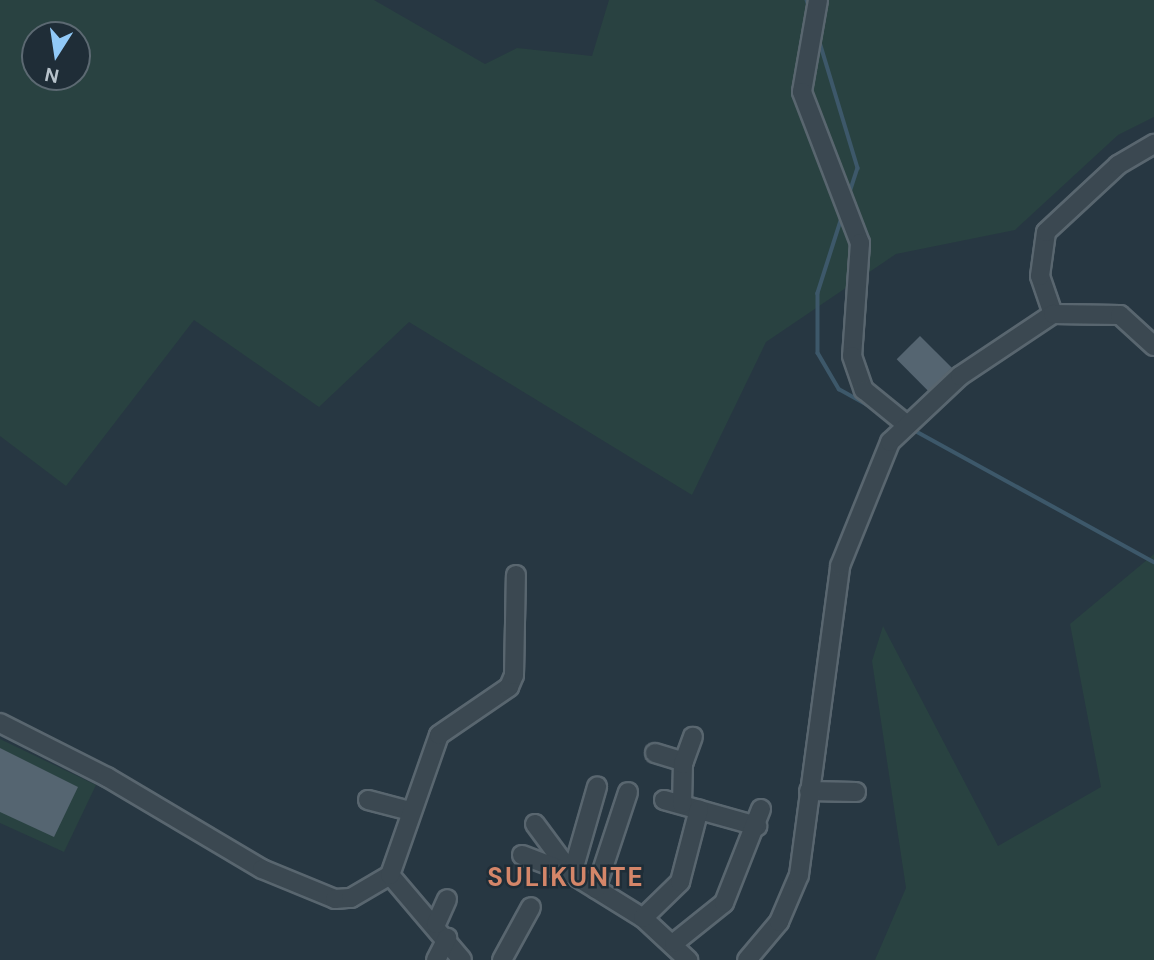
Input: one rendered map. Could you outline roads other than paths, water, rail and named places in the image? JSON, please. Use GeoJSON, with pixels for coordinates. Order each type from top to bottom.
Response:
{"type":"FeatureCollection","features":[{"type":"Feature","properties":{"kind":"street"},"geometry":{"type":"LineString","coordinates":[[818,0],[802,92],[860,243],[852,356],[864,390],[903,427]]}},
{"type":"Feature","properties":{"kind":"street"},"geometry":{"type":"LineString","coordinates":[[1053,314],[1040,276],[1046,232],[1118,165],[1154,144]]}},
{"type":"Feature","properties":{"kind":"street"},"geometry":{"type":"LineString","coordinates":[[747,960],[779,922],[796,883],[841,566],[886,449],[903,427],[960,376],[1053,314],[1121,315],[1154,346]]}},
{"type":"Feature","properties":{"kind":"street"},"geometry":{"type":"LineString","coordinates":[[0,723],[107,776],[262,869],[335,899],[351,898],[390,875],[410,811],[439,735],[509,687],[514,675],[516,575]]}},
{"type":"Feature","properties":{"kind":"street"},"geometry":{"type":"LineString","coordinates":[[643,918],[680,882],[691,806],[684,762],[693,737]]}},
{"type":"Feature","properties":{"kind":"street"},"geometry":{"type":"LineString","coordinates":[[655,753],[684,762]]}},
{"type":"Feature","properties":{"kind":"street"},"geometry":{"type":"LineString","coordinates":[[572,874],[597,787]]}},
{"type":"Feature","properties":{"kind":"street"},"geometry":{"type":"LineString","coordinates":[[809,791],[856,792]]}},
{"type":"Feature","properties":{"kind":"street"},"geometry":{"type":"LineString","coordinates":[[596,889],[628,792]]}},
{"type":"Feature","properties":{"kind":"street"},"geometry":{"type":"LineString","coordinates":[[369,800],[410,811]]}},
{"type":"Feature","properties":{"kind":"street"},"geometry":{"type":"LineString","coordinates":[[664,800],[759,817],[724,903],[674,943]]}},
{"type":"Feature","properties":{"kind":"street"},"geometry":{"type":"LineString","coordinates":[[535,824],[572,874]]}},
{"type":"Feature","properties":{"kind":"street"},"geometry":{"type":"LineString","coordinates":[[522,855],[572,874],[643,918],[674,943],[688,960]]}},
{"type":"Feature","properties":{"kind":"street"},"geometry":{"type":"LineString","coordinates":[[390,875],[442,931],[462,960]]}},
{"type":"Feature","properties":{"kind":"street"},"geometry":{"type":"LineString","coordinates":[[436,960],[447,900]]}},
{"type":"Feature","properties":{"kind":"street"},"geometry":{"type":"LineString","coordinates":[[502,960],[531,907]]}},
{"type":"Feature","properties":{"kind":"waterway"},"geometry":{"type":"LineString","coordinates":[[819,39],[858,168],[850,193]]}},
{"type":"Feature","properties":{"kind":"waterway"},"geometry":{"type":"LineString","coordinates":[[841,221],[818,293],[818,353],[839,389],[872,407]]}},
{"type":"Feature","properties":{"kind":"waterway"},"geometry":{"type":"LineString","coordinates":[[912,429],[1154,562]]}},
{"type":"Feature","properties":{"kind":"district","name":"SULIKUNTE"},"geometry":{"type":"Point","coordinates":[566,878]}}]}
